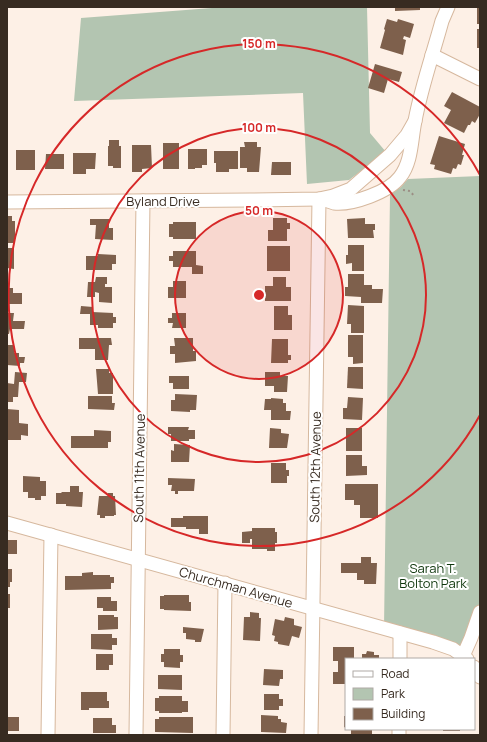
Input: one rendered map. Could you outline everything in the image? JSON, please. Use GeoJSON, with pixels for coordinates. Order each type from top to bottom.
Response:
{"type":"FeatureCollection","features":[{"type":"Feature","properties":{"kind":"street"},"geometry":{"type":"LineString","coordinates":[[319,199],[333,203],[345,203],[380,192],[400,177],[408,163],[415,121],[432,55],[442,21],[448,7]]}},
{"type":"Feature","properties":{"kind":"street"},"geometry":{"type":"LineString","coordinates":[[432,55],[480,79]]}},
{"type":"Feature","properties":{"kind":"street"},"geometry":{"type":"LineString","coordinates":[[319,199],[352,189],[390,155],[415,121]]}},
{"type":"Feature","properties":{"kind":"street","name":"Byland Drive"},"geometry":{"type":"LineString","coordinates":[[7,202],[319,199]]}},
{"type":"Feature","properties":{"kind":"street","name":"South 12th Avenue"},"geometry":{"type":"LineString","coordinates":[[311,735],[319,199]]}},
{"type":"Feature","properties":{"kind":"street","name":"South 11th Avenue"},"geometry":{"type":"LineString","coordinates":[[136,735],[143,200]]}},
{"type":"Feature","properties":{"kind":"street","name":"Churchman Avenue"},"geometry":{"type":"LineString","coordinates":[[7,523],[446,646],[465,657]]}},
{"type":"Feature","properties":{"kind":"street"},"geometry":{"type":"LineString","coordinates":[[48,735],[51,535]]}},
{"type":"Feature","properties":{"kind":"street"},"geometry":{"type":"LineString","coordinates":[[223,735],[225,583]]}},
{"type":"Feature","properties":{"kind":"street"},"geometry":{"type":"LineString","coordinates":[[465,657],[480,612]]}},
{"type":"Feature","properties":{"kind":"street"},"geometry":{"type":"LineString","coordinates":[[400,633],[400,658]]}},
{"type":"Feature","properties":{"kind":"path"},"geometry":{"type":"LineString","coordinates":[[398,190],[408,190],[416,197]]}},
{"type":"Feature","properties":{"kind":"green space"},"geometry":{"type":"Polygon","coordinates":[[[225,7],[367,7],[370,133],[386,152],[349,180],[307,184],[303,93],[74,101],[81,18],[225,7]]]}},
{"type":"Feature","properties":{"kind":"green space","name":"Sarah T. Bolton Park"},"geometry":{"type":"Polygon","coordinates":[[[480,176],[480,612],[463,656],[384,628],[390,195],[401,187],[408,179],[480,176]]]}},
{"type":"Feature","properties":{"kind":"building"},"geometry":{"type":"Polygon","coordinates":[[[395,7],[420,7],[420,10],[395,11],[395,7]]]}},
{"type":"Feature","properties":{"kind":"building"},"geometry":{"type":"Polygon","coordinates":[[[477,8],[480,8],[480,24],[477,24],[477,8]]]}},
{"type":"Feature","properties":{"kind":"building"},"geometry":{"type":"Polygon","coordinates":[[[387,19],[397,22],[398,19],[414,24],[410,38],[404,36],[403,39],[406,40],[403,55],[380,48],[387,19]]]}},
{"type":"Feature","properties":{"kind":"building"},"geometry":{"type":"Polygon","coordinates":[[[477,29],[480,29],[480,48],[477,48],[477,29]]]}},
{"type":"Feature","properties":{"kind":"building"},"geometry":{"type":"Polygon","coordinates":[[[375,64],[402,72],[399,82],[388,79],[384,93],[368,88],[375,64]]]}},
{"type":"Feature","properties":{"kind":"building"},"geometry":{"type":"Polygon","coordinates":[[[452,92],[480,107],[480,114],[475,123],[472,121],[464,133],[444,123],[451,110],[444,106],[452,92]]]}},
{"type":"Feature","properties":{"kind":"building"},"geometry":{"type":"Polygon","coordinates":[[[439,136],[465,144],[461,165],[458,164],[456,169],[453,168],[451,174],[434,169],[435,165],[430,164],[439,136]]]}},
{"type":"Feature","properties":{"kind":"building"},"geometry":{"type":"Polygon","coordinates":[[[109,140],[119,140],[119,146],[121,146],[121,168],[113,168],[113,166],[108,166],[109,140]]]}},
{"type":"Feature","properties":{"kind":"building"},"geometry":{"type":"Polygon","coordinates":[[[244,142],[257,142],[257,147],[261,147],[259,172],[247,172],[247,168],[240,168],[240,147],[245,147],[244,142]]]}},
{"type":"Feature","properties":{"kind":"building"},"geometry":{"type":"Polygon","coordinates":[[[163,143],[179,143],[179,169],[163,169],[163,143]]]}},
{"type":"Feature","properties":{"kind":"building"},"geometry":{"type":"Polygon","coordinates":[[[132,145],[151,145],[152,168],[142,169],[142,172],[132,172],[132,145]]]}},
{"type":"Feature","properties":{"kind":"building"},"geometry":{"type":"Polygon","coordinates":[[[188,149],[207,149],[207,165],[202,165],[202,168],[188,169],[188,149]]]}},
{"type":"Feature","properties":{"kind":"building"},"geometry":{"type":"Polygon","coordinates":[[[16,150],[35,150],[35,170],[16,170],[16,150]]]}},
{"type":"Feature","properties":{"kind":"building"},"geometry":{"type":"Polygon","coordinates":[[[214,151],[238,151],[238,169],[229,169],[229,172],[216,172],[214,151]]]}},
{"type":"Feature","properties":{"kind":"building"},"geometry":{"type":"Polygon","coordinates":[[[73,153],[96,153],[95,169],[86,169],[86,174],[73,174],[73,153]]]}},
{"type":"Feature","properties":{"kind":"building"},"geometry":{"type":"Polygon","coordinates":[[[46,154],[64,154],[64,169],[45,169],[46,154]]]}},
{"type":"Feature","properties":{"kind":"building"},"geometry":{"type":"Polygon","coordinates":[[[272,162],[291,162],[291,175],[271,175],[272,162]]]}},
{"type":"Feature","properties":{"kind":"building"},"geometry":{"type":"Polygon","coordinates":[[[7,216],[12,216],[12,221],[15,221],[15,243],[7,243],[7,216]]]}},
{"type":"Feature","properties":{"kind":"building"},"geometry":{"type":"Polygon","coordinates":[[[273,218],[287,218],[287,223],[290,223],[290,229],[287,229],[287,241],[268,241],[268,230],[273,230],[273,218]]]}},
{"type":"Feature","properties":{"kind":"building"},"geometry":{"type":"Polygon","coordinates":[[[365,218],[365,224],[375,224],[375,230],[373,230],[374,238],[348,238],[347,219],[365,218]]]}},
{"type":"Feature","properties":{"kind":"building"},"geometry":{"type":"Polygon","coordinates":[[[90,219],[109,219],[109,228],[113,228],[113,240],[95,239],[96,225],[90,225],[90,219]]]}},
{"type":"Feature","properties":{"kind":"building"},"geometry":{"type":"Polygon","coordinates":[[[173,222],[196,222],[196,239],[173,239],[173,237],[169,237],[169,224],[173,224],[173,222]]]}},
{"type":"Feature","properties":{"kind":"building"},"geometry":{"type":"Polygon","coordinates":[[[348,245],[364,245],[364,271],[352,271],[352,263],[346,264],[348,245]]]}},
{"type":"Feature","properties":{"kind":"building"},"geometry":{"type":"Polygon","coordinates":[[[267,246],[290,246],[290,271],[267,271],[267,246]]]}},
{"type":"Feature","properties":{"kind":"building"},"geometry":{"type":"Polygon","coordinates":[[[7,248],[14,248],[14,269],[7,268],[7,248]]]}},
{"type":"Feature","properties":{"kind":"building"},"geometry":{"type":"Polygon","coordinates":[[[173,251],[196,251],[196,265],[203,266],[203,274],[192,274],[192,267],[173,267],[173,261],[169,261],[169,256],[173,256],[173,251]]]}},
{"type":"Feature","properties":{"kind":"building"},"geometry":{"type":"Polygon","coordinates":[[[98,254],[116,255],[116,264],[112,264],[112,270],[86,270],[86,256],[98,256],[98,254]]]}},
{"type":"Feature","properties":{"kind":"building"},"geometry":{"type":"Polygon","coordinates":[[[348,274],[364,274],[364,285],[372,285],[372,289],[383,289],[382,303],[361,303],[361,297],[345,296],[345,287],[348,287],[348,274]]]}},
{"type":"Feature","properties":{"kind":"building"},"geometry":{"type":"Polygon","coordinates":[[[96,277],[107,277],[107,284],[105,284],[105,287],[112,287],[112,303],[99,302],[99,293],[95,292],[95,297],[87,297],[88,282],[95,282],[96,277]]]}},
{"type":"Feature","properties":{"kind":"building"},"geometry":{"type":"Polygon","coordinates":[[[273,277],[286,277],[286,287],[291,287],[291,301],[265,301],[265,286],[273,286],[273,277]]]}},
{"type":"Feature","properties":{"kind":"building"},"geometry":{"type":"Polygon","coordinates":[[[173,281],[186,281],[186,298],[168,298],[168,287],[173,287],[173,281]]]}},
{"type":"Feature","properties":{"kind":"building"},"geometry":{"type":"Polygon","coordinates":[[[7,288],[13,288],[13,293],[22,293],[22,304],[7,304],[7,288]]]}},
{"type":"Feature","properties":{"kind":"building"},"geometry":{"type":"Polygon","coordinates":[[[348,305],[364,306],[364,333],[351,333],[351,324],[347,324],[348,305]]]}},
{"type":"Feature","properties":{"kind":"building"},"geometry":{"type":"Polygon","coordinates":[[[81,306],[93,307],[92,312],[113,313],[113,317],[116,317],[116,323],[113,323],[113,328],[98,328],[98,325],[90,325],[90,314],[80,314],[81,306]]]}},
{"type":"Feature","properties":{"kind":"building"},"geometry":{"type":"Polygon","coordinates":[[[274,306],[288,306],[288,315],[292,315],[292,330],[274,330],[274,306]]]}},
{"type":"Feature","properties":{"kind":"building"},"geometry":{"type":"Polygon","coordinates":[[[7,313],[14,313],[13,321],[25,321],[24,329],[10,329],[9,334],[7,334],[7,313]]]}},
{"type":"Feature","properties":{"kind":"building"},"geometry":{"type":"Polygon","coordinates":[[[172,313],[186,313],[186,328],[172,328],[173,323],[168,323],[168,318],[172,318],[172,313]]]}},
{"type":"Feature","properties":{"kind":"building"},"geometry":{"type":"Polygon","coordinates":[[[348,335],[363,335],[363,363],[353,364],[353,357],[348,357],[348,335]]]}},
{"type":"Feature","properties":{"kind":"building"},"geometry":{"type":"Polygon","coordinates":[[[79,338],[111,338],[112,345],[109,345],[108,360],[95,360],[95,349],[79,349],[79,338]]]}},
{"type":"Feature","properties":{"kind":"building"},"geometry":{"type":"Polygon","coordinates":[[[174,338],[193,338],[193,351],[196,351],[196,361],[175,363],[175,354],[170,354],[170,346],[175,346],[174,338]]]}},
{"type":"Feature","properties":{"kind":"building"},"geometry":{"type":"Polygon","coordinates":[[[272,339],[288,339],[288,355],[291,355],[291,360],[288,360],[288,363],[271,363],[272,339]]]}},
{"type":"Feature","properties":{"kind":"building"},"geometry":{"type":"Polygon","coordinates":[[[7,345],[14,345],[14,353],[19,353],[19,357],[25,357],[24,363],[20,363],[20,366],[7,365],[7,345]]]}},
{"type":"Feature","properties":{"kind":"building"},"geometry":{"type":"Polygon","coordinates":[[[348,367],[363,367],[363,389],[347,388],[348,367]]]}},
{"type":"Feature","properties":{"kind":"building"},"geometry":{"type":"Polygon","coordinates":[[[96,369],[109,369],[109,373],[113,373],[113,394],[98,394],[96,369]]]}},
{"type":"Feature","properties":{"kind":"building"},"geometry":{"type":"Polygon","coordinates":[[[15,372],[27,373],[26,382],[19,382],[18,397],[13,397],[13,402],[7,402],[7,383],[14,384],[15,372]]]}},
{"type":"Feature","properties":{"kind":"building"},"geometry":{"type":"Polygon","coordinates":[[[265,372],[280,372],[280,376],[288,376],[287,392],[274,392],[274,386],[265,386],[265,372]]]}},
{"type":"Feature","properties":{"kind":"building"},"geometry":{"type":"Polygon","coordinates":[[[169,376],[189,376],[189,389],[173,389],[173,383],[169,383],[169,376]]]}},
{"type":"Feature","properties":{"kind":"building"},"geometry":{"type":"Polygon","coordinates":[[[175,394],[197,395],[196,410],[190,410],[190,412],[171,411],[171,400],[175,400],[175,394]]]}},
{"type":"Feature","properties":{"kind":"building"},"geometry":{"type":"Polygon","coordinates":[[[88,396],[112,396],[112,403],[115,403],[114,410],[88,409],[88,396]]]}},
{"type":"Feature","properties":{"kind":"building"},"geometry":{"type":"Polygon","coordinates":[[[348,397],[363,398],[362,420],[343,419],[343,408],[347,408],[348,397]]]}},
{"type":"Feature","properties":{"kind":"building"},"geometry":{"type":"Polygon","coordinates":[[[265,399],[283,399],[283,403],[286,403],[286,411],[291,411],[290,420],[271,420],[271,410],[264,410],[265,399]]]}},
{"type":"Feature","properties":{"kind":"building"},"geometry":{"type":"Polygon","coordinates":[[[7,409],[19,410],[19,423],[28,424],[28,436],[21,435],[21,440],[7,440],[7,409]]]}},
{"type":"Feature","properties":{"kind":"building"},"geometry":{"type":"Polygon","coordinates":[[[168,427],[189,427],[188,430],[195,430],[195,439],[189,439],[189,441],[171,441],[171,434],[168,434],[168,427]]]}},
{"type":"Feature","properties":{"kind":"building"},"geometry":{"type":"Polygon","coordinates":[[[270,428],[281,429],[281,433],[289,434],[287,448],[269,448],[270,428]]]}},
{"type":"Feature","properties":{"kind":"building"},"geometry":{"type":"Polygon","coordinates":[[[346,428],[362,428],[362,451],[346,451],[346,428]]]}},
{"type":"Feature","properties":{"kind":"building"},"geometry":{"type":"Polygon","coordinates":[[[94,430],[111,431],[111,442],[108,442],[108,448],[71,448],[71,436],[94,436],[94,430]]]}},
{"type":"Feature","properties":{"kind":"building"},"geometry":{"type":"Polygon","coordinates":[[[174,444],[190,445],[189,462],[171,462],[171,450],[174,451],[174,444]]]}},
{"type":"Feature","properties":{"kind":"building"},"geometry":{"type":"Polygon","coordinates":[[[346,455],[362,455],[362,466],[367,466],[367,475],[346,476],[346,455]]]}},
{"type":"Feature","properties":{"kind":"building"},"geometry":{"type":"Polygon","coordinates":[[[271,463],[286,463],[286,470],[289,470],[287,483],[271,483],[271,463]]]}},
{"type":"Feature","properties":{"kind":"building"},"geometry":{"type":"Polygon","coordinates":[[[23,476],[40,477],[40,481],[46,481],[46,496],[41,496],[41,500],[28,498],[28,492],[23,492],[23,476]]]}},
{"type":"Feature","properties":{"kind":"building"},"geometry":{"type":"Polygon","coordinates":[[[168,478],[195,479],[194,491],[178,491],[178,494],[175,494],[175,491],[171,491],[172,485],[168,485],[168,478]]]}},
{"type":"Feature","properties":{"kind":"building"},"geometry":{"type":"Polygon","coordinates":[[[345,484],[378,484],[378,518],[360,518],[360,505],[354,505],[354,500],[345,500],[345,484]]]}},
{"type":"Feature","properties":{"kind":"building"},"geometry":{"type":"Polygon","coordinates":[[[70,486],[79,486],[79,492],[83,492],[82,507],[56,504],[56,493],[70,492],[70,486]]]}},
{"type":"Feature","properties":{"kind":"building"},"geometry":{"type":"Polygon","coordinates":[[[108,493],[113,493],[113,496],[115,496],[116,515],[100,518],[100,515],[97,515],[99,496],[108,496],[108,493]]]}},
{"type":"Feature","properties":{"kind":"building"},"geometry":{"type":"Polygon","coordinates":[[[183,516],[208,516],[208,534],[199,534],[199,529],[171,527],[171,518],[183,518],[183,516]]]}},
{"type":"Feature","properties":{"kind":"building"},"geometry":{"type":"Polygon","coordinates":[[[252,528],[275,528],[275,532],[277,532],[277,543],[275,543],[275,551],[267,551],[267,549],[252,549],[252,539],[250,539],[250,543],[242,543],[242,532],[252,531],[252,528]]]}},
{"type":"Feature","properties":{"kind":"building"},"geometry":{"type":"Polygon","coordinates":[[[7,540],[17,540],[17,554],[7,554],[7,540]]]}},
{"type":"Feature","properties":{"kind":"building"},"geometry":{"type":"Polygon","coordinates":[[[361,557],[371,557],[371,563],[377,563],[376,584],[364,584],[364,580],[357,580],[357,573],[341,573],[341,563],[361,563],[361,557]]]}},
{"type":"Feature","properties":{"kind":"building"},"geometry":{"type":"Polygon","coordinates":[[[7,569],[12,569],[12,582],[10,582],[10,587],[7,587],[7,569]]]}},
{"type":"Feature","properties":{"kind":"building"},"geometry":{"type":"Polygon","coordinates":[[[93,572],[93,575],[110,575],[110,577],[114,577],[114,583],[111,583],[111,589],[65,590],[65,576],[82,576],[82,573],[93,572]]]}},
{"type":"Feature","properties":{"kind":"building"},"geometry":{"type":"Polygon","coordinates":[[[7,594],[10,594],[10,608],[7,608],[7,594]]]}},
{"type":"Feature","properties":{"kind":"building"},"geometry":{"type":"Polygon","coordinates":[[[189,595],[191,611],[160,609],[160,596],[189,595]]]}},
{"type":"Feature","properties":{"kind":"building"},"geometry":{"type":"Polygon","coordinates":[[[97,597],[111,597],[111,601],[117,601],[117,611],[103,611],[103,608],[97,608],[97,597]]]}},
{"type":"Feature","properties":{"kind":"building"},"geometry":{"type":"Polygon","coordinates":[[[250,612],[259,613],[259,618],[261,618],[260,641],[243,640],[244,617],[250,617],[250,612]]]}},
{"type":"Feature","properties":{"kind":"building"},"geometry":{"type":"Polygon","coordinates":[[[98,615],[114,615],[114,617],[118,617],[118,629],[98,630],[98,615]]]}},
{"type":"Feature","properties":{"kind":"building"},"geometry":{"type":"Polygon","coordinates":[[[285,617],[294,619],[294,625],[302,627],[299,638],[292,636],[289,646],[278,644],[278,642],[274,641],[275,636],[272,635],[275,619],[284,621],[285,617]]]}},
{"type":"Feature","properties":{"kind":"building"},"geometry":{"type":"Polygon","coordinates":[[[183,627],[204,629],[201,642],[186,639],[186,633],[183,633],[183,627]]]}},
{"type":"Feature","properties":{"kind":"building"},"geometry":{"type":"Polygon","coordinates":[[[91,634],[112,634],[112,638],[117,638],[117,645],[112,645],[112,650],[91,649],[91,634]]]}},
{"type":"Feature","properties":{"kind":"building"},"geometry":{"type":"Polygon","coordinates":[[[333,647],[354,647],[354,658],[345,658],[345,684],[333,684],[333,672],[338,672],[338,661],[333,661],[333,647]]]}},
{"type":"Feature","properties":{"kind":"building"},"geometry":{"type":"Polygon","coordinates":[[[164,649],[180,649],[180,655],[183,655],[183,662],[180,662],[180,668],[164,667],[164,662],[161,662],[161,654],[164,654],[164,649]]]}},
{"type":"Feature","properties":{"kind":"building"},"geometry":{"type":"Polygon","coordinates":[[[367,651],[374,652],[374,655],[379,655],[379,658],[362,658],[362,654],[366,654],[367,651]]]}},
{"type":"Feature","properties":{"kind":"building"},"geometry":{"type":"Polygon","coordinates":[[[96,654],[113,654],[113,665],[109,665],[109,670],[96,670],[96,654]]]}},
{"type":"Feature","properties":{"kind":"building"},"geometry":{"type":"Polygon","coordinates":[[[264,669],[283,670],[283,679],[280,679],[279,686],[263,685],[264,669]]]}},
{"type":"Feature","properties":{"kind":"building"},"geometry":{"type":"Polygon","coordinates":[[[158,675],[182,675],[182,690],[158,689],[158,675]]]}},
{"type":"Feature","properties":{"kind":"building"},"geometry":{"type":"Polygon","coordinates":[[[81,692],[107,692],[109,708],[89,708],[89,710],[81,710],[81,692]]]}},
{"type":"Feature","properties":{"kind":"building"},"geometry":{"type":"Polygon","coordinates":[[[264,694],[279,694],[279,699],[283,699],[283,706],[279,706],[279,710],[264,710],[264,694]]]}},
{"type":"Feature","properties":{"kind":"building"},"geometry":{"type":"Polygon","coordinates":[[[159,696],[182,696],[182,701],[188,701],[188,712],[159,713],[159,711],[155,711],[155,698],[159,698],[159,696]]]}},
{"type":"Feature","properties":{"kind":"building"},"geometry":{"type":"Polygon","coordinates":[[[261,715],[278,716],[278,719],[281,719],[281,722],[287,723],[286,733],[261,732],[261,715]]]}},
{"type":"Feature","properties":{"kind":"building"},"geometry":{"type":"Polygon","coordinates":[[[344,716],[345,716],[345,728],[344,716]]]}},
{"type":"Feature","properties":{"kind":"building"},"geometry":{"type":"Polygon","coordinates":[[[7,717],[19,717],[19,731],[7,731],[7,717]]]}},
{"type":"Feature","properties":{"kind":"building"},"geometry":{"type":"Polygon","coordinates":[[[159,717],[193,717],[193,733],[155,732],[155,719],[159,719],[159,717]]]}},
{"type":"Feature","properties":{"kind":"building"},"geometry":{"type":"Polygon","coordinates":[[[93,718],[112,718],[112,725],[116,725],[116,733],[93,733],[93,718]]]}},
{"type":"Feature","properties":{"kind":"building"},"geometry":{"type":"Polygon","coordinates":[[[351,730],[372,730],[372,735],[351,735],[351,730]]]}},
{"type":"Feature","properties":{"kind":"building"},"geometry":{"type":"Polygon","coordinates":[[[443,730],[460,730],[460,731],[443,730]]]}}]}
